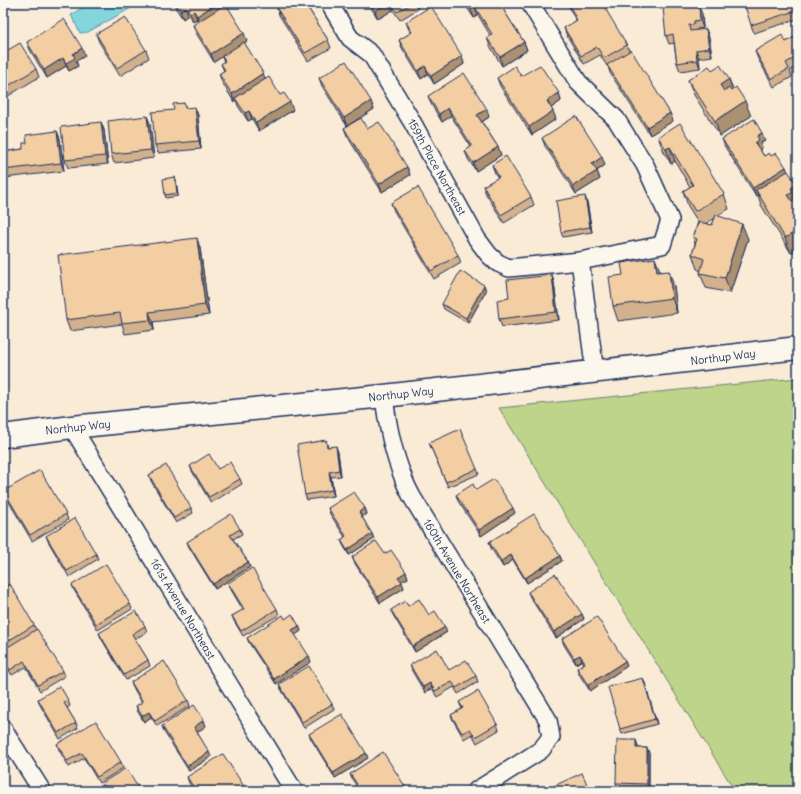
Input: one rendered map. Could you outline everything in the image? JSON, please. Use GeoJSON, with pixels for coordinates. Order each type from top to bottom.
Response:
{"type":"FeatureCollection","features":[{"type":"Feature","properties":{"kind":"street","name":"159th Place Northeast"},"geometry":{"type":"LineString","coordinates":[[329,3],[350,38],[371,54],[411,120],[477,238],[489,255],[498,263],[510,268],[580,261],[662,245],[670,220],[645,165],[616,119],[578,82],[530,3]]}},
{"type":"Feature","properties":{"kind":"street"},"geometry":{"type":"LineString","coordinates":[[580,261],[595,372]]}},
{"type":"Feature","properties":{"kind":"street","name":"Northup Way"},"geometry":{"type":"LineString","coordinates":[[3,436],[72,427],[384,396],[798,348]]}},
{"type":"Feature","properties":{"kind":"street","name":"160th Avenue Northeast"},"geometry":{"type":"LineString","coordinates":[[384,396],[386,413],[396,456],[403,478],[412,497],[548,720],[551,737],[541,750],[476,791]]}},
{"type":"Feature","properties":{"kind":"street","name":"161st Avenue Northeast"},"geometry":{"type":"LineString","coordinates":[[72,427],[294,791]]}},
{"type":"Feature","properties":{"kind":"street"},"geometry":{"type":"LineString","coordinates":[[3,729],[42,791]]}},
{"type":"Feature","properties":{"kind":"green space"},"geometry":{"type":"Polygon","coordinates":[[[798,378],[798,791],[735,791],[499,408],[798,378]]]}},
{"type":"Feature","properties":{"kind":"water"},"geometry":{"type":"Polygon","coordinates":[[[89,3],[140,3],[88,32],[80,33],[71,15],[89,3]]]}},
{"type":"Feature","properties":{"kind":"building"},"geometry":{"type":"Polygon","coordinates":[[[175,3],[217,3],[197,16],[194,11],[190,13],[186,7],[180,11],[175,3]]]}},
{"type":"Feature","properties":{"kind":"building"},"geometry":{"type":"Polygon","coordinates":[[[275,3],[305,3],[328,40],[305,53],[276,7],[277,6],[275,3]]]}},
{"type":"Feature","properties":{"kind":"building"},"geometry":{"type":"Polygon","coordinates":[[[370,3],[388,3],[375,11],[370,3]]]}},
{"type":"Feature","properties":{"kind":"building"},"geometry":{"type":"Polygon","coordinates":[[[391,3],[412,3],[397,12],[391,3]]]}},
{"type":"Feature","properties":{"kind":"building"},"geometry":{"type":"Polygon","coordinates":[[[466,3],[499,3],[524,42],[500,57],[487,38],[492,34],[475,7],[471,10],[466,3]]]}},
{"type":"Feature","properties":{"kind":"building"},"geometry":{"type":"Polygon","coordinates":[[[572,3],[602,3],[627,45],[604,58],[597,47],[581,56],[564,28],[577,20],[569,5],[572,3]]]}},
{"type":"Feature","properties":{"kind":"building"},"geometry":{"type":"Polygon","coordinates":[[[669,3],[685,3],[685,5],[692,4],[693,7],[699,6],[700,20],[694,21],[694,24],[689,25],[690,31],[706,29],[709,48],[696,50],[697,60],[677,63],[673,34],[666,36],[663,8],[670,7],[669,3]]]}},
{"type":"Feature","properties":{"kind":"building"},"geometry":{"type":"Polygon","coordinates":[[[744,3],[798,3],[798,10],[751,25],[744,3]]]}},
{"type":"Feature","properties":{"kind":"building"},"geometry":{"type":"Polygon","coordinates":[[[226,4],[244,33],[211,54],[193,25],[226,4]]]}},
{"type":"Feature","properties":{"kind":"building"},"geometry":{"type":"Polygon","coordinates":[[[431,6],[462,56],[431,76],[425,66],[418,71],[399,40],[412,32],[406,22],[431,6]]]}},
{"type":"Feature","properties":{"kind":"building"},"geometry":{"type":"Polygon","coordinates":[[[125,17],[146,50],[117,68],[96,34],[125,17]]]}},
{"type":"Feature","properties":{"kind":"building"},"geometry":{"type":"Polygon","coordinates":[[[64,19],[82,48],[73,54],[75,58],[66,63],[63,58],[44,70],[27,42],[64,19]]]}},
{"type":"Feature","properties":{"kind":"building"},"geometry":{"type":"Polygon","coordinates":[[[782,35],[786,42],[798,35],[798,69],[793,59],[786,63],[789,69],[771,79],[755,51],[782,35]]]}},
{"type":"Feature","properties":{"kind":"building"},"geometry":{"type":"Polygon","coordinates":[[[244,42],[263,73],[232,94],[219,74],[225,70],[221,64],[225,61],[222,56],[244,42]]]}},
{"type":"Feature","properties":{"kind":"building"},"geometry":{"type":"Polygon","coordinates":[[[20,43],[36,69],[3,89],[3,53],[20,43]]]}},
{"type":"Feature","properties":{"kind":"building"},"geometry":{"type":"Polygon","coordinates":[[[631,50],[670,113],[647,127],[607,65],[631,50]]]}},
{"type":"Feature","properties":{"kind":"building"},"geometry":{"type":"Polygon","coordinates":[[[346,61],[371,101],[344,118],[319,78],[346,61]]]}},
{"type":"Feature","properties":{"kind":"building"},"geometry":{"type":"Polygon","coordinates":[[[540,65],[559,93],[547,101],[553,111],[529,127],[497,78],[515,66],[521,76],[540,65]]]}},
{"type":"Feature","properties":{"kind":"building"},"geometry":{"type":"Polygon","coordinates":[[[720,65],[729,79],[720,85],[724,91],[729,88],[731,91],[736,87],[745,101],[715,121],[688,80],[709,66],[712,70],[720,65]]]}},
{"type":"Feature","properties":{"kind":"building"},"geometry":{"type":"Polygon","coordinates":[[[464,73],[487,109],[477,115],[498,147],[473,163],[465,151],[472,146],[448,108],[439,114],[428,96],[464,73]]]}},
{"type":"Feature","properties":{"kind":"building"},"geometry":{"type":"Polygon","coordinates":[[[269,77],[280,95],[284,93],[290,102],[256,123],[249,111],[245,113],[235,98],[269,77]]]}},
{"type":"Feature","properties":{"kind":"building"},"geometry":{"type":"Polygon","coordinates":[[[184,103],[185,108],[195,107],[199,141],[155,145],[152,112],[174,110],[173,104],[184,103]]]}},
{"type":"Feature","properties":{"kind":"building"},"geometry":{"type":"Polygon","coordinates":[[[147,116],[151,150],[111,154],[108,121],[147,116]]]}},
{"type":"Feature","properties":{"kind":"building"},"geometry":{"type":"Polygon","coordinates":[[[576,116],[602,157],[592,164],[597,171],[573,186],[542,138],[576,116]]]}},
{"type":"Feature","properties":{"kind":"building"},"geometry":{"type":"Polygon","coordinates":[[[361,118],[367,129],[379,122],[407,167],[379,184],[344,128],[361,118]]]}},
{"type":"Feature","properties":{"kind":"building"},"geometry":{"type":"Polygon","coordinates":[[[754,119],[762,133],[757,136],[759,140],[755,143],[764,156],[769,153],[771,156],[776,153],[786,167],[753,188],[722,139],[754,119]]]}},
{"type":"Feature","properties":{"kind":"building"},"geometry":{"type":"Polygon","coordinates":[[[101,122],[105,156],[65,160],[61,127],[101,122]]]}},
{"type":"Feature","properties":{"kind":"building"},"geometry":{"type":"Polygon","coordinates":[[[680,123],[724,194],[695,211],[683,191],[693,185],[670,147],[666,149],[658,137],[680,123]]]}},
{"type":"Feature","properties":{"kind":"building"},"geometry":{"type":"Polygon","coordinates":[[[57,131],[61,163],[3,170],[3,152],[23,149],[23,143],[27,143],[26,135],[57,131]]]}},
{"type":"Feature","properties":{"kind":"building"},"geometry":{"type":"Polygon","coordinates":[[[506,156],[531,197],[501,215],[483,186],[499,177],[492,165],[506,156]]]}},
{"type":"Feature","properties":{"kind":"building"},"geometry":{"type":"Polygon","coordinates":[[[788,171],[797,185],[791,188],[793,192],[788,195],[792,201],[798,197],[798,230],[785,238],[756,190],[788,171]]]}},
{"type":"Feature","properties":{"kind":"building"},"geometry":{"type":"Polygon","coordinates":[[[175,177],[177,193],[165,195],[163,179],[175,177]]]}},
{"type":"Feature","properties":{"kind":"building"},"geometry":{"type":"Polygon","coordinates":[[[418,187],[458,255],[431,271],[391,203],[418,187]]]}},
{"type":"Feature","properties":{"kind":"building"},"geometry":{"type":"Polygon","coordinates":[[[585,196],[590,227],[561,232],[556,201],[585,196]]]}},
{"type":"Feature","properties":{"kind":"building"},"geometry":{"type":"Polygon","coordinates":[[[716,215],[742,224],[725,278],[700,273],[704,259],[692,254],[697,239],[693,237],[699,222],[712,225],[716,215]]]}},
{"type":"Feature","properties":{"kind":"building"},"geometry":{"type":"Polygon","coordinates":[[[197,238],[205,305],[149,312],[150,320],[122,323],[120,313],[66,320],[58,255],[197,238]]]}},
{"type":"Feature","properties":{"kind":"building"},"geometry":{"type":"Polygon","coordinates":[[[655,258],[657,272],[669,271],[672,298],[613,306],[609,277],[623,275],[621,263],[655,258]]]}},
{"type":"Feature","properties":{"kind":"building"},"geometry":{"type":"Polygon","coordinates":[[[460,271],[484,285],[466,318],[442,304],[460,271]]]}},
{"type":"Feature","properties":{"kind":"building"},"geometry":{"type":"Polygon","coordinates":[[[552,275],[556,312],[499,319],[497,300],[509,298],[507,280],[552,275]]]}},
{"type":"Feature","properties":{"kind":"building"},"geometry":{"type":"Polygon","coordinates":[[[460,429],[477,469],[446,482],[429,443],[460,429]]]}},
{"type":"Feature","properties":{"kind":"building"},"geometry":{"type":"Polygon","coordinates":[[[326,440],[327,447],[336,446],[339,470],[329,472],[332,490],[305,495],[297,445],[326,440]]]}},
{"type":"Feature","properties":{"kind":"building"},"geometry":{"type":"Polygon","coordinates":[[[209,454],[218,469],[230,462],[240,479],[209,497],[190,466],[209,454]]]}},
{"type":"Feature","properties":{"kind":"building"},"geometry":{"type":"Polygon","coordinates":[[[166,465],[191,508],[174,518],[149,475],[166,465]]]}},
{"type":"Feature","properties":{"kind":"building"},"geometry":{"type":"Polygon","coordinates":[[[40,470],[66,514],[30,535],[4,491],[40,470]]]}},
{"type":"Feature","properties":{"kind":"building"},"geometry":{"type":"Polygon","coordinates":[[[494,479],[513,508],[479,530],[456,495],[473,484],[476,490],[494,479]]]}},
{"type":"Feature","properties":{"kind":"building"},"geometry":{"type":"Polygon","coordinates":[[[354,492],[365,508],[359,512],[372,534],[347,550],[341,540],[346,536],[328,508],[354,492]]]}},
{"type":"Feature","properties":{"kind":"building"},"geometry":{"type":"Polygon","coordinates":[[[231,514],[240,529],[230,535],[248,562],[213,584],[187,542],[231,514]]]}},
{"type":"Feature","properties":{"kind":"building"},"geometry":{"type":"Polygon","coordinates":[[[534,514],[560,556],[525,578],[511,555],[501,561],[489,542],[534,514]]]}},
{"type":"Feature","properties":{"kind":"building"},"geometry":{"type":"Polygon","coordinates":[[[75,518],[96,554],[67,571],[46,536],[75,518]]]}},
{"type":"Feature","properties":{"kind":"building"},"geometry":{"type":"Polygon","coordinates":[[[376,541],[385,554],[391,550],[406,572],[398,577],[402,582],[378,597],[352,557],[376,541]]]}},
{"type":"Feature","properties":{"kind":"building"},"geometry":{"type":"Polygon","coordinates":[[[106,564],[130,604],[96,624],[72,585],[106,564]]]}},
{"type":"Feature","properties":{"kind":"building"},"geometry":{"type":"Polygon","coordinates":[[[252,568],[277,609],[241,631],[232,616],[244,609],[228,583],[252,568]]]}},
{"type":"Feature","properties":{"kind":"building"},"geometry":{"type":"Polygon","coordinates":[[[555,574],[582,614],[554,632],[528,592],[555,574]]]}},
{"type":"Feature","properties":{"kind":"building"},"geometry":{"type":"Polygon","coordinates":[[[10,584],[34,625],[3,644],[3,588],[10,584]]]}},
{"type":"Feature","properties":{"kind":"building"},"geometry":{"type":"Polygon","coordinates":[[[419,599],[429,615],[435,611],[445,627],[413,646],[391,610],[405,601],[408,606],[419,599]]]}},
{"type":"Feature","properties":{"kind":"building"},"geometry":{"type":"Polygon","coordinates":[[[136,611],[145,626],[132,634],[148,660],[124,675],[99,633],[136,611]]]}},
{"type":"Feature","properties":{"kind":"building"},"geometry":{"type":"Polygon","coordinates":[[[292,614],[299,626],[292,630],[309,656],[274,679],[247,638],[283,615],[285,619],[292,614]]]}},
{"type":"Feature","properties":{"kind":"building"},"geometry":{"type":"Polygon","coordinates":[[[597,617],[625,661],[588,685],[577,668],[585,663],[580,655],[574,658],[562,639],[597,617]]]}},
{"type":"Feature","properties":{"kind":"building"},"geometry":{"type":"Polygon","coordinates":[[[37,629],[63,671],[38,685],[24,661],[10,670],[3,659],[3,650],[37,629]]]}},
{"type":"Feature","properties":{"kind":"building"},"geometry":{"type":"Polygon","coordinates":[[[437,649],[449,670],[466,660],[476,676],[456,688],[452,682],[435,691],[430,683],[423,687],[410,665],[437,649]]]}},
{"type":"Feature","properties":{"kind":"building"},"geometry":{"type":"Polygon","coordinates":[[[164,661],[188,700],[155,721],[149,712],[142,716],[136,706],[143,702],[131,682],[164,661]]]}},
{"type":"Feature","properties":{"kind":"building"},"geometry":{"type":"Polygon","coordinates":[[[309,666],[332,704],[302,722],[279,684],[309,666]]]}},
{"type":"Feature","properties":{"kind":"building"},"geometry":{"type":"Polygon","coordinates":[[[643,678],[655,719],[620,729],[608,687],[643,678]]]}},
{"type":"Feature","properties":{"kind":"building"},"geometry":{"type":"Polygon","coordinates":[[[60,686],[68,700],[64,703],[76,723],[58,733],[38,699],[60,686]]]}},
{"type":"Feature","properties":{"kind":"building"},"geometry":{"type":"Polygon","coordinates":[[[478,691],[497,724],[475,737],[470,729],[462,733],[451,715],[463,708],[459,702],[478,691]]]}},
{"type":"Feature","properties":{"kind":"building"},"geometry":{"type":"Polygon","coordinates":[[[194,705],[204,720],[194,727],[209,752],[187,766],[162,726],[194,705]]]}},
{"type":"Feature","properties":{"kind":"building"},"geometry":{"type":"Polygon","coordinates":[[[342,714],[366,753],[333,773],[309,734],[342,714]]]}},
{"type":"Feature","properties":{"kind":"building"},"geometry":{"type":"Polygon","coordinates":[[[96,721],[121,762],[97,777],[82,753],[67,761],[57,744],[96,721]]]}},
{"type":"Feature","properties":{"kind":"building"},"geometry":{"type":"Polygon","coordinates":[[[617,740],[636,740],[636,748],[647,748],[647,784],[616,783],[617,740]]]}},
{"type":"Feature","properties":{"kind":"building"},"geometry":{"type":"Polygon","coordinates":[[[383,752],[408,791],[359,791],[355,785],[357,784],[350,774],[383,752]]]}},
{"type":"Feature","properties":{"kind":"building"},"geometry":{"type":"Polygon","coordinates":[[[223,754],[247,791],[196,791],[187,777],[223,754]]]}},
{"type":"Feature","properties":{"kind":"building"},"geometry":{"type":"Polygon","coordinates":[[[126,768],[140,791],[107,791],[102,783],[126,768]]]}},
{"type":"Feature","properties":{"kind":"building"},"geometry":{"type":"Polygon","coordinates":[[[582,773],[590,791],[543,791],[582,773]]]}},
{"type":"Feature","properties":{"kind":"building"},"geometry":{"type":"Polygon","coordinates":[[[3,784],[7,791],[3,791],[3,784]]]}}]}
